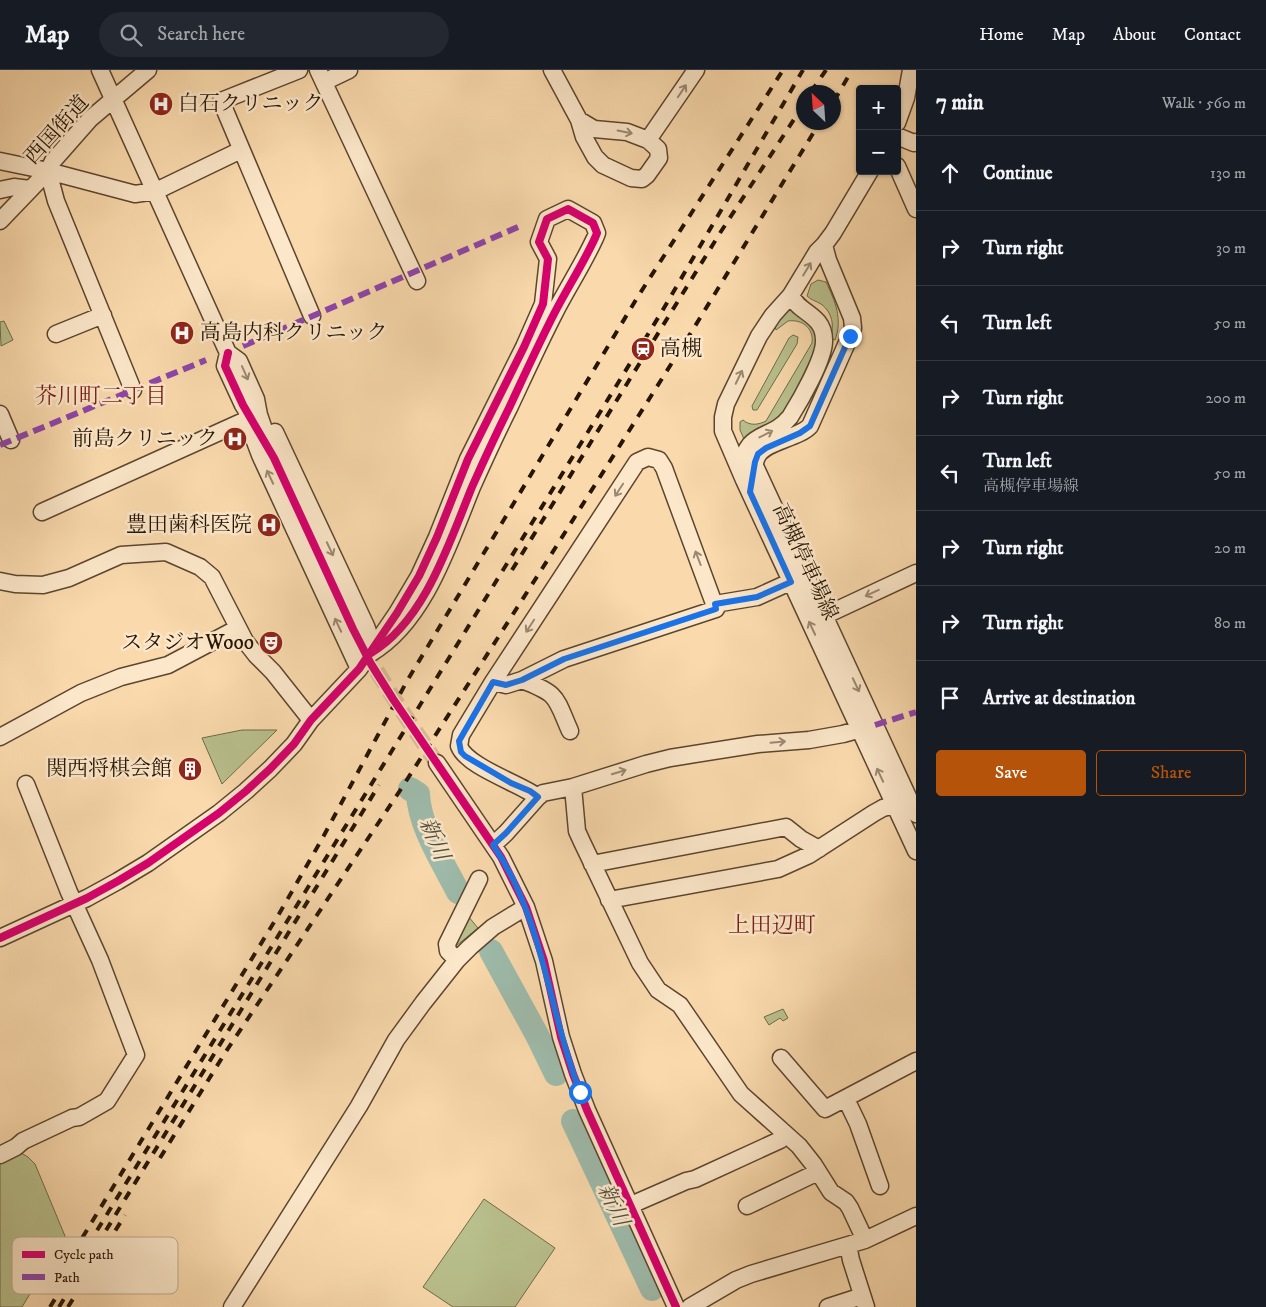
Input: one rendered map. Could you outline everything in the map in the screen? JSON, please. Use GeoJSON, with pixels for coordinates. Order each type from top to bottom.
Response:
{"type":"FeatureCollection","features":[{"type":"Feature","properties":{"kind":"street"},"geometry":{"type":"LineString","coordinates":[[100,70],[156,190],[228,353],[225,366],[274,458],[353,629]]}},
{"type":"Feature","properties":{"kind":"street","name":"西国街道"},"geometry":{"type":"LineString","coordinates":[[0,221],[48,171],[54,161],[90,119],[148,70]]}},
{"type":"Feature","properties":{"kind":"street"},"geometry":{"type":"LineString","coordinates":[[299,70],[221,101],[312,316]]}},
{"type":"Feature","properties":{"kind":"street"},"geometry":{"type":"LineString","coordinates":[[349,70],[321,76],[418,281]]}},
{"type":"Feature","properties":{"kind":"street"},"geometry":{"type":"LineString","coordinates":[[552,70],[579,120],[584,137],[594,157],[603,165],[636,180],[647,176],[659,158],[658,149],[648,140],[627,132],[594,129],[579,120]]}},
{"type":"Feature","properties":{"kind":"street"},"geometry":{"type":"LineString","coordinates":[[648,140],[696,70]]}},
{"type":"Feature","properties":{"kind":"street"},"geometry":{"type":"LineString","coordinates":[[901,112],[906,98],[911,70]]}},
{"type":"Feature","properties":{"kind":"street"},"geometry":{"type":"LineString","coordinates":[[901,138],[914,143],[916,142]]}},
{"type":"Feature","properties":{"kind":"street"},"geometry":{"type":"LineString","coordinates":[[0,161],[48,171],[135,194],[156,190],[242,150]]}},
{"type":"Feature","properties":{"kind":"street"},"geometry":{"type":"LineString","coordinates":[[48,171],[56,201],[133,390]]}},
{"type":"Feature","properties":{"kind":"street","name":"高槻停車場線"},"geometry":{"type":"LineString","coordinates":[[868,175],[791,295],[759,336],[724,411],[722,424],[725,438],[748,469],[867,727],[907,806],[916,851]]}},
{"type":"Feature","properties":{"kind":"street"},"geometry":{"type":"LineString","coordinates":[[901,175],[916,209]]}},
{"type":"Feature","properties":{"kind":"street"},"geometry":{"type":"LineString","coordinates":[[0,190],[14,187],[30,189]]}},
{"type":"Feature","properties":{"kind":"street"},"geometry":{"type":"LineString","coordinates":[[0,938],[118,882],[219,814],[259,780],[294,744],[311,720],[359,669],[419,576],[437,537],[468,458],[524,347],[543,304],[548,260],[539,242],[547,219],[568,209],[593,223],[597,233],[595,238],[555,312],[509,407],[431,582],[408,620],[385,644],[371,653]]}},
{"type":"Feature","properties":{"kind":"street"},"geometry":{"type":"LineString","coordinates":[[791,295],[798,307],[814,318],[820,325],[824,338],[822,353],[790,417],[784,424],[752,442],[742,457],[748,469],[762,451],[800,433],[810,426],[853,328],[850,313],[824,246]]}},
{"type":"Feature","properties":{"kind":"street"},"geometry":{"type":"LineString","coordinates":[[56,334],[103,315]]}},
{"type":"Feature","properties":{"kind":"street"},"geometry":{"type":"LineString","coordinates":[[248,408],[264,464],[359,669]]}},
{"type":"Feature","properties":{"kind":"street"},"geometry":{"type":"LineString","coordinates":[[42,512],[248,408],[266,412],[366,626],[372,643],[371,653]]}},
{"type":"Feature","properties":{"kind":"street"},"geometry":{"type":"LineString","coordinates":[[0,414],[11,440]]}},
{"type":"Feature","properties":{"kind":"street"},"geometry":{"type":"LineString","coordinates":[[493,682],[506,685],[522,680],[564,659],[716,609],[662,464],[654,458],[645,457],[637,462],[493,682],[461,735],[459,741],[461,752],[465,756],[538,797]]}},
{"type":"Feature","properties":{"kind":"street","name":"高槻停車場線"},"geometry":{"type":"LineString","coordinates":[[748,469],[750,492],[798,578],[824,616],[867,727]]}},
{"type":"Feature","properties":{"kind":"street"},"geometry":{"type":"LineString","coordinates":[[0,580],[15,584],[43,585],[69,578],[121,555],[166,552],[200,567],[212,577],[238,628],[256,655],[273,672],[311,720]]}},
{"type":"Feature","properties":{"kind":"street"},"geometry":{"type":"LineString","coordinates":[[824,616],[916,573]]}},
{"type":"Feature","properties":{"kind":"street"},"geometry":{"type":"LineString","coordinates":[[715,604],[757,597],[798,578]]}},
{"type":"Feature","properties":{"kind":"street"},"geometry":{"type":"LineString","coordinates":[[1,733],[81,693],[121,677],[168,665],[238,628]]}},
{"type":"Feature","properties":{"kind":"street"},"geometry":{"type":"LineString","coordinates":[[522,680],[541,687],[555,697],[570,731]]}},
{"type":"Feature","properties":{"kind":"street"},"geometry":{"type":"LineString","coordinates":[[493,845],[543,794],[572,788],[670,758],[758,744],[809,740],[843,734],[867,727]]}},
{"type":"Feature","properties":{"kind":"street"},"geometry":{"type":"LineString","coordinates":[[437,763],[501,857],[526,907],[544,961],[561,1037],[573,1074],[591,1119],[676,1307]]}},
{"type":"Feature","properties":{"kind":"street"},"geometry":{"type":"LineString","coordinates":[[0,1155],[23,1141],[94,1110],[107,1101],[136,1055],[100,960],[74,904],[26,784]]}},
{"type":"Feature","properties":{"kind":"street"},"geometry":{"type":"LineString","coordinates":[[572,788],[578,831],[592,864],[640,962],[658,990],[680,1006],[741,1094],[806,1154],[831,1192],[846,1202],[865,1240]]}},
{"type":"Feature","properties":{"kind":"street"},"geometry":{"type":"LineString","coordinates":[[609,900],[767,872],[789,865],[819,849],[874,813],[907,806]]}},
{"type":"Feature","properties":{"kind":"street"},"geometry":{"type":"LineString","coordinates":[[592,864],[786,827],[801,839],[819,849]]}},
{"type":"Feature","properties":{"kind":"street"},"geometry":{"type":"LineString","coordinates":[[457,960],[448,951],[447,944],[479,879]]}},
{"type":"Feature","properties":{"kind":"street"},"geometry":{"type":"LineString","coordinates":[[232,1307],[359,1106],[396,1040],[422,1003],[457,960],[494,927],[526,907]]}},
{"type":"Feature","properties":{"kind":"street"},"geometry":{"type":"LineString","coordinates":[[782,1058],[826,1109],[916,1061]]}},
{"type":"Feature","properties":{"kind":"street"},"geometry":{"type":"LineString","coordinates":[[846,1099],[858,1124],[880,1186]]}},
{"type":"Feature","properties":{"kind":"street"},"geometry":{"type":"LineString","coordinates":[[631,1205],[686,1180],[695,1179],[780,1140],[785,1135]]}},
{"type":"Feature","properties":{"kind":"street"},"geometry":{"type":"LineString","coordinates":[[747,1206],[786,1196],[818,1172]]}},
{"type":"Feature","properties":{"kind":"street"},"geometry":{"type":"LineString","coordinates":[[690,1307],[736,1280],[865,1240],[916,1216]]}},
{"type":"Feature","properties":{"kind":"street"},"geometry":{"type":"LineString","coordinates":[[828,1307],[864,1301],[848,1245]]}},
{"type":"Feature","properties":{"kind":"green space"},"geometry":{"type":"Polygon","coordinates":[[[818,280],[826,282],[837,310],[838,325],[835,340],[830,338],[832,320],[828,311],[821,304],[807,296],[811,284],[818,280]]]}},
{"type":"Feature","properties":{"kind":"green space"},"geometry":{"type":"Polygon","coordinates":[[[791,308],[813,323],[818,339],[813,354],[792,399],[778,419],[754,430],[744,439],[740,430],[740,422],[743,420],[754,424],[766,421],[812,343],[809,329],[798,321],[788,321],[776,330],[774,324],[791,308]]]}},
{"type":"Feature","properties":{"kind":"green space"},"geometry":{"type":"Polygon","coordinates":[[[4,321],[13,340],[1,346],[0,322],[4,321]]]}},
{"type":"Feature","properties":{"kind":"green space"},"geometry":{"type":"Polygon","coordinates":[[[793,335],[798,337],[797,344],[757,410],[753,410],[752,406],[789,338],[793,335]]]}},
{"type":"Feature","properties":{"kind":"green space"},"geometry":{"type":"Polygon","coordinates":[[[242,730],[277,730],[222,784],[202,738],[242,730]]]}},
{"type":"Feature","properties":{"kind":"green space"},"geometry":{"type":"Polygon","coordinates":[[[468,916],[478,928],[456,946],[455,945],[468,916]]]}},
{"type":"Feature","properties":{"kind":"green space"},"geometry":{"type":"Polygon","coordinates":[[[783,1009],[788,1018],[783,1021],[780,1018],[769,1025],[764,1017],[783,1009]]]}},
{"type":"Feature","properties":{"kind":"green space"},"geometry":{"type":"Polygon","coordinates":[[[16,1150],[35,1164],[65,1236],[12,1237],[12,1294],[30,1294],[22,1307],[0,1307],[0,1158],[16,1150]]]}},
{"type":"Feature","properties":{"kind":"green space"},"geometry":{"type":"Polygon","coordinates":[[[484,1199],[555,1248],[515,1307],[453,1307],[423,1287],[484,1199]]]}},
{"type":"Feature","properties":{"kind":"waterway","name":"新川"},"geometry":{"type":"LineString","coordinates":[[410,789],[418,794],[419,806],[427,832],[458,892]]}},
{"type":"Feature","properties":{"kind":"waterway","name":"新川"},"geometry":{"type":"LineString","coordinates":[[491,951],[556,1074]]}},
{"type":"Feature","properties":{"kind":"waterway","name":"新川"},"geometry":{"type":"LineString","coordinates":[[573,1121],[652,1289]]}},
{"type":"Feature","properties":{"kind":"tunnel"},"geometry":{"type":"LineString","coordinates":[[353,629],[404,714],[437,763]]}},
{"type":"Feature","properties":{"kind":"railway"},"geometry":{"type":"LineString","coordinates":[[83,1237],[279,914],[322,839],[407,681],[637,298],[783,70]]}},
{"type":"Feature","properties":{"kind":"railway"},"geometry":{"type":"LineString","coordinates":[[93,1237],[661,313],[803,70]]}},
{"type":"Feature","properties":{"kind":"railway"},"geometry":{"type":"LineString","coordinates":[[816,85],[826,70]]}},
{"type":"Feature","properties":{"kind":"railway"},"geometry":{"type":"LineString","coordinates":[[841,89],[852,70]]}},
{"type":"Feature","properties":{"kind":"railway"},"geometry":{"type":"LineString","coordinates":[[512,570],[720,233],[796,116]]}},
{"type":"Feature","properties":{"kind":"railway"},"geometry":{"type":"LineString","coordinates":[[160,1158],[225,1053],[401,789],[547,561],[692,331],[815,130]]}},
{"type":"Feature","properties":{"kind":"railway"},"geometry":{"type":"LineString","coordinates":[[102,1237],[379,785]]}},
{"type":"Feature","properties":{"kind":"railway"},"geometry":{"type":"LineString","coordinates":[[111,1237],[125,1215]]}},
{"type":"Feature","properties":{"kind":"railway"},"geometry":{"type":"LineString","coordinates":[[50,1307],[58,1294]]}},
{"type":"Feature","properties":{"kind":"railway"},"geometry":{"type":"LineString","coordinates":[[59,1307],[67,1294]]}},
{"type":"Feature","properties":{"kind":"railway"},"geometry":{"type":"LineString","coordinates":[[68,1307],[76,1294]]}},
{"type":"Feature","properties":{"kind":"marked path"},"geometry":{"type":"LineString","coordinates":[[243,346],[518,227]]}},
{"type":"Feature","properties":{"kind":"marked path"},"geometry":{"type":"LineString","coordinates":[[0,445],[206,360]]}},
{"type":"Feature","properties":{"kind":"marked path"},"geometry":{"type":"LineString","coordinates":[[875,725],[916,712]]}},
{"type":"Feature","properties":{"kind":"cycle path"},"geometry":{"type":"LineString","coordinates":[[0,938],[87,898],[118,881],[148,863],[219,813],[270,769],[294,744],[311,720],[359,669],[397,613],[419,576],[437,537],[468,459],[524,347],[543,304],[548,259],[539,242],[547,219],[568,209],[593,223],[597,233],[595,238],[549,324],[495,437],[433,579],[421,601],[406,621],[390,639],[371,653]]}},
{"type":"Feature","properties":{"kind":"cycle path"},"geometry":{"type":"LineString","coordinates":[[228,353],[225,366],[243,405],[274,458],[371,664],[501,857],[526,907],[544,961],[561,1037],[573,1074],[587,1110],[676,1307]]}},
{"type":"Feature","properties":{"kind":"place","name":"白石クリニック"},"geometry":{"type":"Point","coordinates":[161,104]}},
{"type":"Feature","properties":{"kind":"place","name":"高島内科クリニック"},"geometry":{"type":"Point","coordinates":[182,333]}},
{"type":"Feature","properties":{"kind":"place","name":"高槻"},"geometry":{"type":"Point","coordinates":[643,349]}},
{"type":"Feature","properties":{"kind":"place","name":"前島クリニック"},"geometry":{"type":"Point","coordinates":[235,439]}},
{"type":"Feature","properties":{"kind":"place","name":"豊田歯科医院"},"geometry":{"type":"Point","coordinates":[269,525]}},
{"type":"Feature","properties":{"kind":"place","name":"スタジオWooo"},"geometry":{"type":"Point","coordinates":[271,643]}},
{"type":"Feature","properties":{"kind":"place","name":"関西将棋会館"},"geometry":{"type":"Point","coordinates":[190,769]}},
{"type":"Feature","properties":{"kind":"district","name":"芥川町二丁目"},"geometry":{"type":"Point","coordinates":[101,396]}},
{"type":"Feature","properties":{"kind":"district","name":"上田辺町"},"geometry":{"type":"Point","coordinates":[772,925]}},
{"type":"Feature","properties":{"kind":"route"},"geometry":{"type":"LineString","coordinates":[[580,1092],[566,1055],[544,961],[526,907],[493,845],[538,797],[465,756],[459,746],[461,735],[493,682],[506,685],[522,680],[564,659],[716,609],[715,604],[757,597],[791,582],[750,492],[755,462],[758,454],[766,448],[808,429],[850,336]]}}]}
